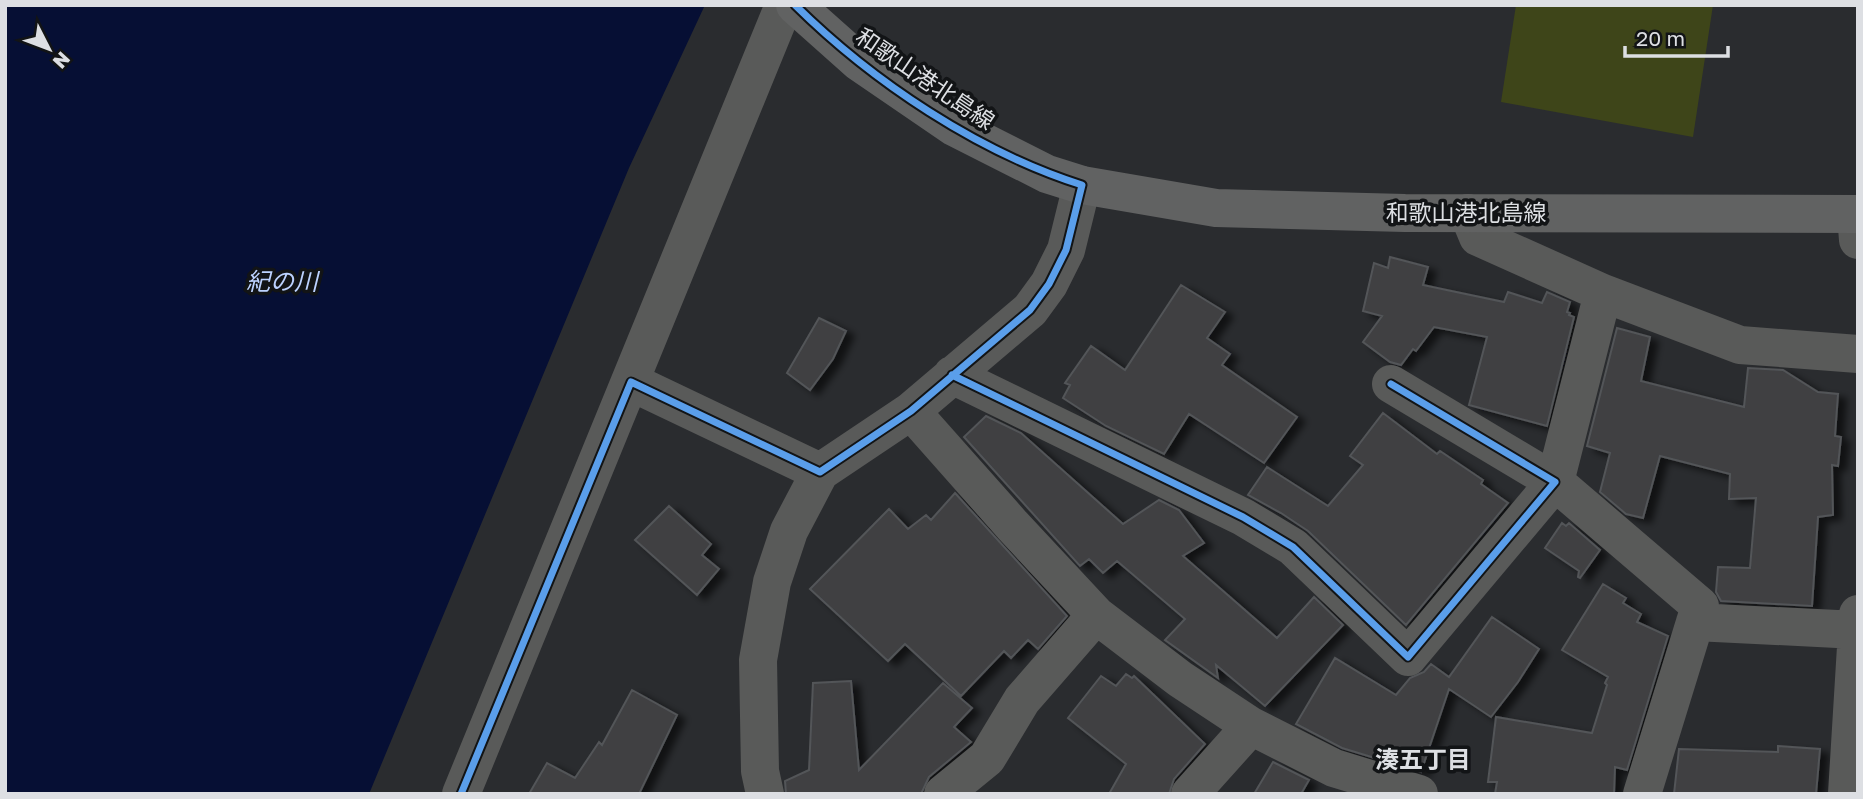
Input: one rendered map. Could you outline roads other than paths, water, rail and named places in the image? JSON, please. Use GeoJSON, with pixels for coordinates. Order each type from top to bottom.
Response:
{"type":"FeatureCollection","features":[{"type":"Feature","properties":{"kind":"main road","name":"和歌山港北島線"},"geometry":{"type":"LineString","coordinates":[[795,9],[859,62],[954,127],[1047,174],[1082,185],[1216,208],[1857,223]]}},
{"type":"Feature","properties":{"kind":"street"},"geometry":{"type":"LineString","coordinates":[[461,794],[631,382],[795,9]]}},
{"type":"Feature","properties":{"kind":"street"},"geometry":{"type":"LineString","coordinates":[[765,794],[760,771],[758,660],[772,582],[789,531],[820,472],[911,411],[1030,310],[1049,284],[1066,250],[1082,185]]}},
{"type":"Feature","properties":{"kind":"street"},"geometry":{"type":"LineString","coordinates":[[1468,213],[1478,237],[1603,293],[1740,345],[1858,354]]}},
{"type":"Feature","properties":{"kind":"street"},"geometry":{"type":"LineString","coordinates":[[952,375],[1243,517],[1293,547],[1408,657],[1555,482],[1603,293]]}},
{"type":"Feature","properties":{"kind":"street"},"geometry":{"type":"LineString","coordinates":[[631,382],[820,472]]}},
{"type":"Feature","properties":{"kind":"street"},"geometry":{"type":"LineString","coordinates":[[1391,384],[1555,482],[1700,606],[1642,794]]}},
{"type":"Feature","properties":{"kind":"street"},"geometry":{"type":"LineString","coordinates":[[911,411],[1012,526],[1096,615],[1180,680],[1251,726],[1334,768],[1419,794]]}},
{"type":"Feature","properties":{"kind":"street"},"geometry":{"type":"LineString","coordinates":[[943,794],[987,758],[1022,700],[1096,615]]}},
{"type":"Feature","properties":{"kind":"street"},"geometry":{"type":"LineString","coordinates":[[1695,622],[1857,622],[1847,794]]}},
{"type":"Feature","properties":{"kind":"street"},"geometry":{"type":"LineString","coordinates":[[1190,794],[1251,726]]}},
{"type":"Feature","properties":{"kind":"water","name":"紀の川"},"geometry":{"type":"Polygon","coordinates":[[[5,5],[705,5],[629,168],[369,794],[5,794],[5,5]]]}},
{"type":"Feature","properties":{"kind":"district","name":"湊五丁目"},"geometry":{"type":"Point","coordinates":[1423,760]}}]}
